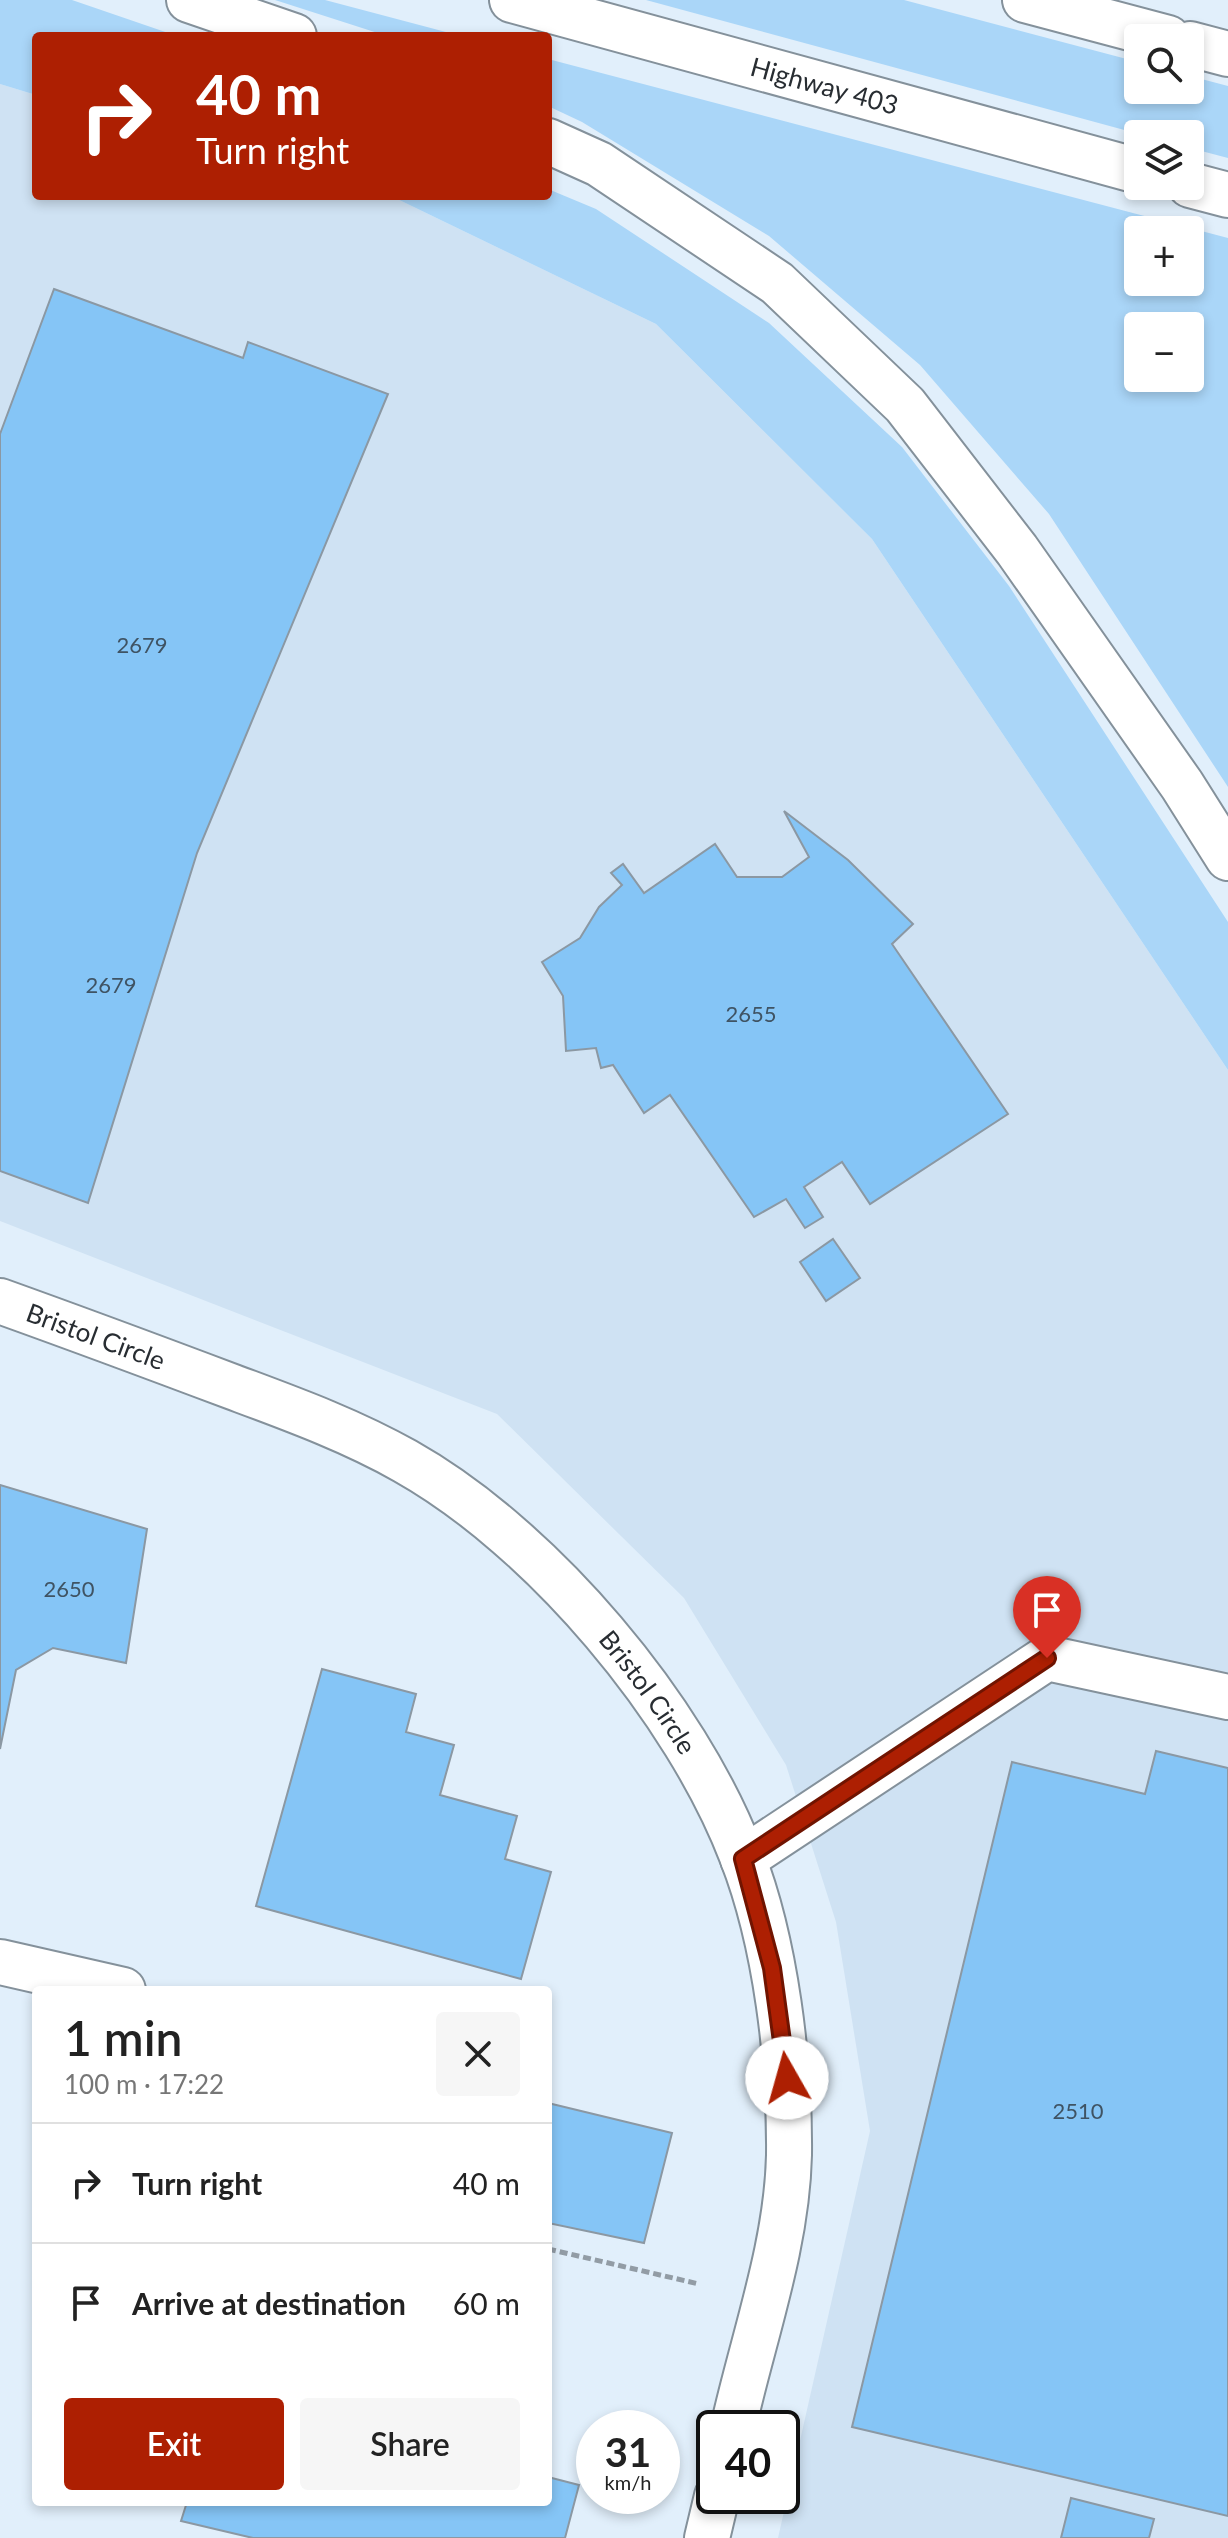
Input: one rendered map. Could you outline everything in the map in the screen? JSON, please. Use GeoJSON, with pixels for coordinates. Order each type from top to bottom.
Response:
{"type":"FeatureCollection","features":[{"type":"Feature","properties":{"kind":"main road"},"geometry":{"type":"LineString","coordinates":[[189,0],[282,32]]}},
{"type":"Feature","properties":{"kind":"main road","name":"Highway 403"},"geometry":{"type":"LineString","coordinates":[[512,0],[1124,167]]}},
{"type":"Feature","properties":{"kind":"main road"},"geometry":{"type":"LineString","coordinates":[[1025,0],[1124,26]]}},
{"type":"Feature","properties":{"kind":"main road"},"geometry":{"type":"LineString","coordinates":[[1204,48],[1228,54]]}},
{"type":"Feature","properties":{"kind":"main road"},"geometry":{"type":"LineString","coordinates":[[552,143],[599,164],[777,283],[905,405],[1017,550],[1182,785],[1228,858]]}},
{"type":"Feature","properties":{"kind":"main road"},"geometry":{"type":"LineString","coordinates":[[1204,189],[1228,195]]}},
{"type":"Feature","properties":{"kind":"main road","name":"Bristol Circle"},"geometry":{"type":"LineString","coordinates":[[0,1301],[348,1430],[408,1463],[482,1512],[567,1590],[646,1688],[716,1799],[743,1859],[772,1968],[787,2078],[789,2156],[784,2213],[737,2410]]}},
{"type":"Feature","properties":{"kind":"main road"},"geometry":{"type":"LineString","coordinates":[[743,1859],[1047,1658],[1228,1697]]}},
{"type":"Feature","properties":{"kind":"main road"},"geometry":{"type":"LineString","coordinates":[[0,1962],[105,1986]]}},
{"type":"Feature","properties":{"kind":"main road"},"geometry":{"type":"LineString","coordinates":[[707,2538],[713,2514]]}},
{"type":"Feature","properties":{"kind":"path"},"geometry":{"type":"LineString","coordinates":[[552,2250],[699,2284]]}},
{"type":"Feature","properties":{"kind":"shaded area"},"geometry":{"type":"Polygon","coordinates":[[[0,0],[72,0],[165,32],[32,32],[32,94],[0,84],[0,0]]]}},
{"type":"Feature","properties":{"kind":"shaded area"},"geometry":{"type":"Polygon","coordinates":[[[275,0],[325,0],[446,32],[375,32],[275,0]]]}},
{"type":"Feature","properties":{"kind":"shaded area"},"geometry":{"type":"Polygon","coordinates":[[[646,0],[904,0],[1124,58],[1124,104],[1204,104],[1204,80],[1228,86],[1228,158],[1204,152],[1204,120],[1124,120],[1124,130],[646,0]]]}},
{"type":"Feature","properties":{"kind":"shaded area"},"geometry":{"type":"Polygon","coordinates":[[[552,60],[1144,216],[1124,216],[1124,296],[1204,296],[1204,232],[1228,238],[1228,787],[1049,514],[920,365],[769,236],[582,122],[552,108],[552,60]]]}},
{"type":"Feature","properties":{"kind":"shaded area"},"geometry":{"type":"Polygon","coordinates":[[[0,84],[32,94],[32,200],[399,200],[656,324],[872,539],[1228,1070],[1228,2538],[778,2538],[783,2514],[800,2514],[800,2441],[870,2131],[836,1922],[786,1765],[684,1598],[497,1414],[0,1221],[0,84]]]}},
{"type":"Feature","properties":{"kind":"shaded area"},"geometry":{"type":"Polygon","coordinates":[[[552,191],[596,209],[769,323],[902,447],[1009,586],[1228,922],[1228,1070],[872,539],[656,324],[399,200],[552,200],[552,191]]]}},
{"type":"Feature","properties":{"kind":"building"},"geometry":{"type":"Polygon","coordinates":[[[54,289],[243,358],[248,342],[388,394],[197,853],[88,1203],[0,1171],[0,434],[54,289]]]}},
{"type":"Feature","properties":{"kind":"building"},"geometry":{"type":"Polygon","coordinates":[[[784,811],[848,860],[913,924],[892,944],[1008,1114],[870,1204],[842,1162],[804,1187],[823,1217],[805,1228],[786,1199],[754,1217],[670,1095],[644,1113],[613,1065],[601,1068],[596,1048],[566,1051],[563,996],[542,962],[580,938],[599,907],[622,885],[611,873],[623,864],[644,893],[715,844],[737,877],[782,877],[809,857],[784,811]]]}},
{"type":"Feature","properties":{"kind":"building"},"geometry":{"type":"Polygon","coordinates":[[[833,1239],[860,1278],[826,1301],[800,1262],[833,1239]]]}},
{"type":"Feature","properties":{"kind":"building"},"geometry":{"type":"Polygon","coordinates":[[[0,1485],[147,1529],[126,1663],[53,1648],[16,1670],[0,1749],[0,1485]]]}},
{"type":"Feature","properties":{"kind":"building"},"geometry":{"type":"Polygon","coordinates":[[[322,1669],[416,1694],[406,1732],[454,1745],[440,1795],[517,1816],[505,1859],[551,1872],[521,1979],[256,1906],[322,1669]]]}},
{"type":"Feature","properties":{"kind":"building"},"geometry":{"type":"Polygon","coordinates":[[[1156,1751],[1228,1768],[1228,2516],[852,2427],[1012,1762],[1145,1794],[1156,1751]]]}},
{"type":"Feature","properties":{"kind":"building"},"geometry":{"type":"Polygon","coordinates":[[[552,2104],[672,2133],[644,2243],[552,2224],[552,2104]]]}},
{"type":"Feature","properties":{"kind":"building"},"geometry":{"type":"Polygon","coordinates":[[[552,2478],[576,2484],[576,2496],[565,2538],[253,2538],[181,2521],[186,2506],[552,2506],[552,2478]]]}},
{"type":"Feature","properties":{"kind":"building"},"geometry":{"type":"Polygon","coordinates":[[[1071,2498],[1154,2519],[1149,2538],[1061,2538],[1071,2498]]]}},
{"type":"Feature","properties":{"kind":"route"},"geometry":{"type":"LineString","coordinates":[[787,2078],[772,1968],[743,1859],[989,1693],[1047,1658]]}}]}
